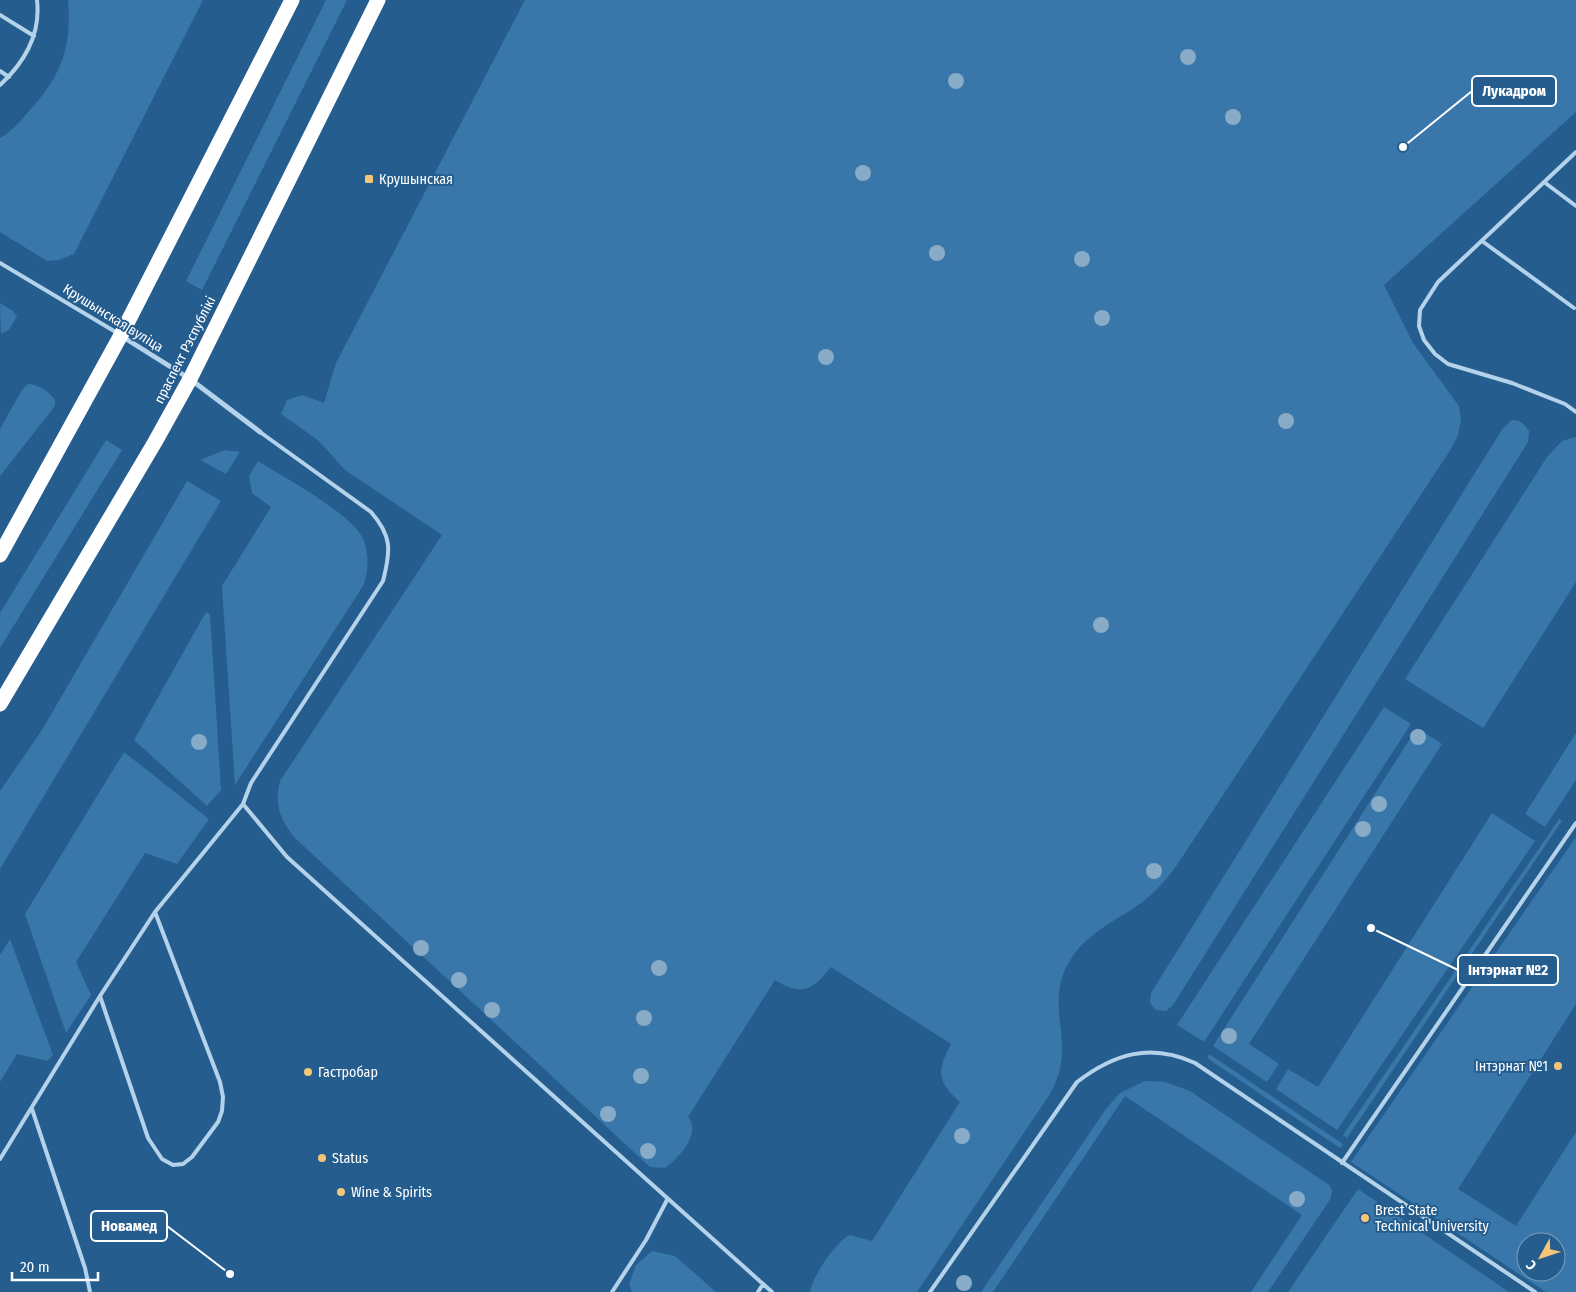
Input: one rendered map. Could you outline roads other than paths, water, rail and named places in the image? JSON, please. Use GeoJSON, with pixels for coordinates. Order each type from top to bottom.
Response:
{"type":"FeatureCollection","features":[{"type":"Feature","properties":{"kind":"highway"},"geometry":{"type":"LineString","coordinates":[[0,556],[121,335],[292,0]]}},
{"type":"Feature","properties":{"kind":"highway","name":"праспект Рэспублікі"},"geometry":{"type":"LineString","coordinates":[[0,704],[155,442],[190,379],[378,0]]}},
{"type":"Feature","properties":{"kind":"street","name":"Крушынская вуліца"},"geometry":{"type":"LineString","coordinates":[[121,335],[190,379],[260,432]]}},
{"type":"Feature","properties":{"kind":"lane"},"geometry":{"type":"LineString","coordinates":[[0,85],[24,58],[34,36],[38,10],[36,0]]}},
{"type":"Feature","properties":{"kind":"lane"},"geometry":{"type":"LineString","coordinates":[[0,14],[34,36]]}},
{"type":"Feature","properties":{"kind":"lane"},"geometry":{"type":"LineString","coordinates":[[0,71],[9,77]]}},
{"type":"Feature","properties":{"kind":"lane"},"geometry":{"type":"LineString","coordinates":[[1576,152],[1438,282],[1420,310],[1419,326],[1424,340],[1435,354],[1448,364],[1512,383],[1564,404],[1576,412]]}},
{"type":"Feature","properties":{"kind":"lane"},"geometry":{"type":"LineString","coordinates":[[1544,182],[1576,206]]}},
{"type":"Feature","properties":{"kind":"lane"},"geometry":{"type":"LineString","coordinates":[[1482,241],[1574,308]]}},
{"type":"Feature","properties":{"kind":"lane","name":"Крушынская вуліца"},"geometry":{"type":"LineString","coordinates":[[0,263],[121,335]]}},
{"type":"Feature","properties":{"kind":"lane"},"geometry":{"type":"LineString","coordinates":[[0,1160],[100,996],[155,912],[243,804],[251,783],[383,580],[389,550],[388,536],[382,524],[371,512],[260,432]]}},
{"type":"Feature","properties":{"kind":"lane"},"geometry":{"type":"LineString","coordinates":[[243,804],[287,857],[667,1200],[772,1292]]}},
{"type":"Feature","properties":{"kind":"lane"},"geometry":{"type":"LineString","coordinates":[[1342,1163],[1576,824]]}},
{"type":"Feature","properties":{"kind":"lane"},"geometry":{"type":"LineString","coordinates":[[100,996],[148,1138],[162,1159],[173,1165],[183,1164],[192,1157],[218,1122],[222,1111],[223,1097],[220,1082],[155,912]]}},
{"type":"Feature","properties":{"kind":"lane"},"geometry":{"type":"LineString","coordinates":[[930,1292],[1077,1082],[1092,1071],[1126,1056],[1143,1052],[1161,1052],[1178,1055],[1196,1063],[1535,1292]]}},
{"type":"Feature","properties":{"kind":"lane"},"geometry":{"type":"LineString","coordinates":[[32,1109],[85,1268],[90,1292]]}},
{"type":"Feature","properties":{"kind":"lane"},"geometry":{"type":"LineString","coordinates":[[612,1292],[646,1240],[667,1200]]}},
{"type":"Feature","properties":{"kind":"lane"},"geometry":{"type":"LineString","coordinates":[[758,1292],[763,1284]]}},
{"type":"Feature","properties":{"kind":"place","name":"Лукадром"},"geometry":{"type":"Point","coordinates":[1403,147]}},
{"type":"Feature","properties":{"kind":"place","name":"Крушынская"},"geometry":{"type":"Point","coordinates":[369,179]}},
{"type":"Feature","properties":{"kind":"place","name":"Інтэрнат №2"},"geometry":{"type":"Point","coordinates":[1371,928]}},
{"type":"Feature","properties":{"kind":"place","name":"Інтэрнат №1"},"geometry":{"type":"Point","coordinates":[1558,1066]}},
{"type":"Feature","properties":{"kind":"place","name":"Гастробар"},"geometry":{"type":"Point","coordinates":[308,1072]}},
{"type":"Feature","properties":{"kind":"place","name":"Status"},"geometry":{"type":"Point","coordinates":[322,1158]}},
{"type":"Feature","properties":{"kind":"place","name":"Wine & Spirits"},"geometry":{"type":"Point","coordinates":[341,1192]}},
{"type":"Feature","properties":{"kind":"place","name":"Brest State Technical University"},"geometry":{"type":"Point","coordinates":[1365,1218]}},
{"type":"Feature","properties":{"kind":"place","name":"Новамед"},"geometry":{"type":"Point","coordinates":[230,1274]}}]}
